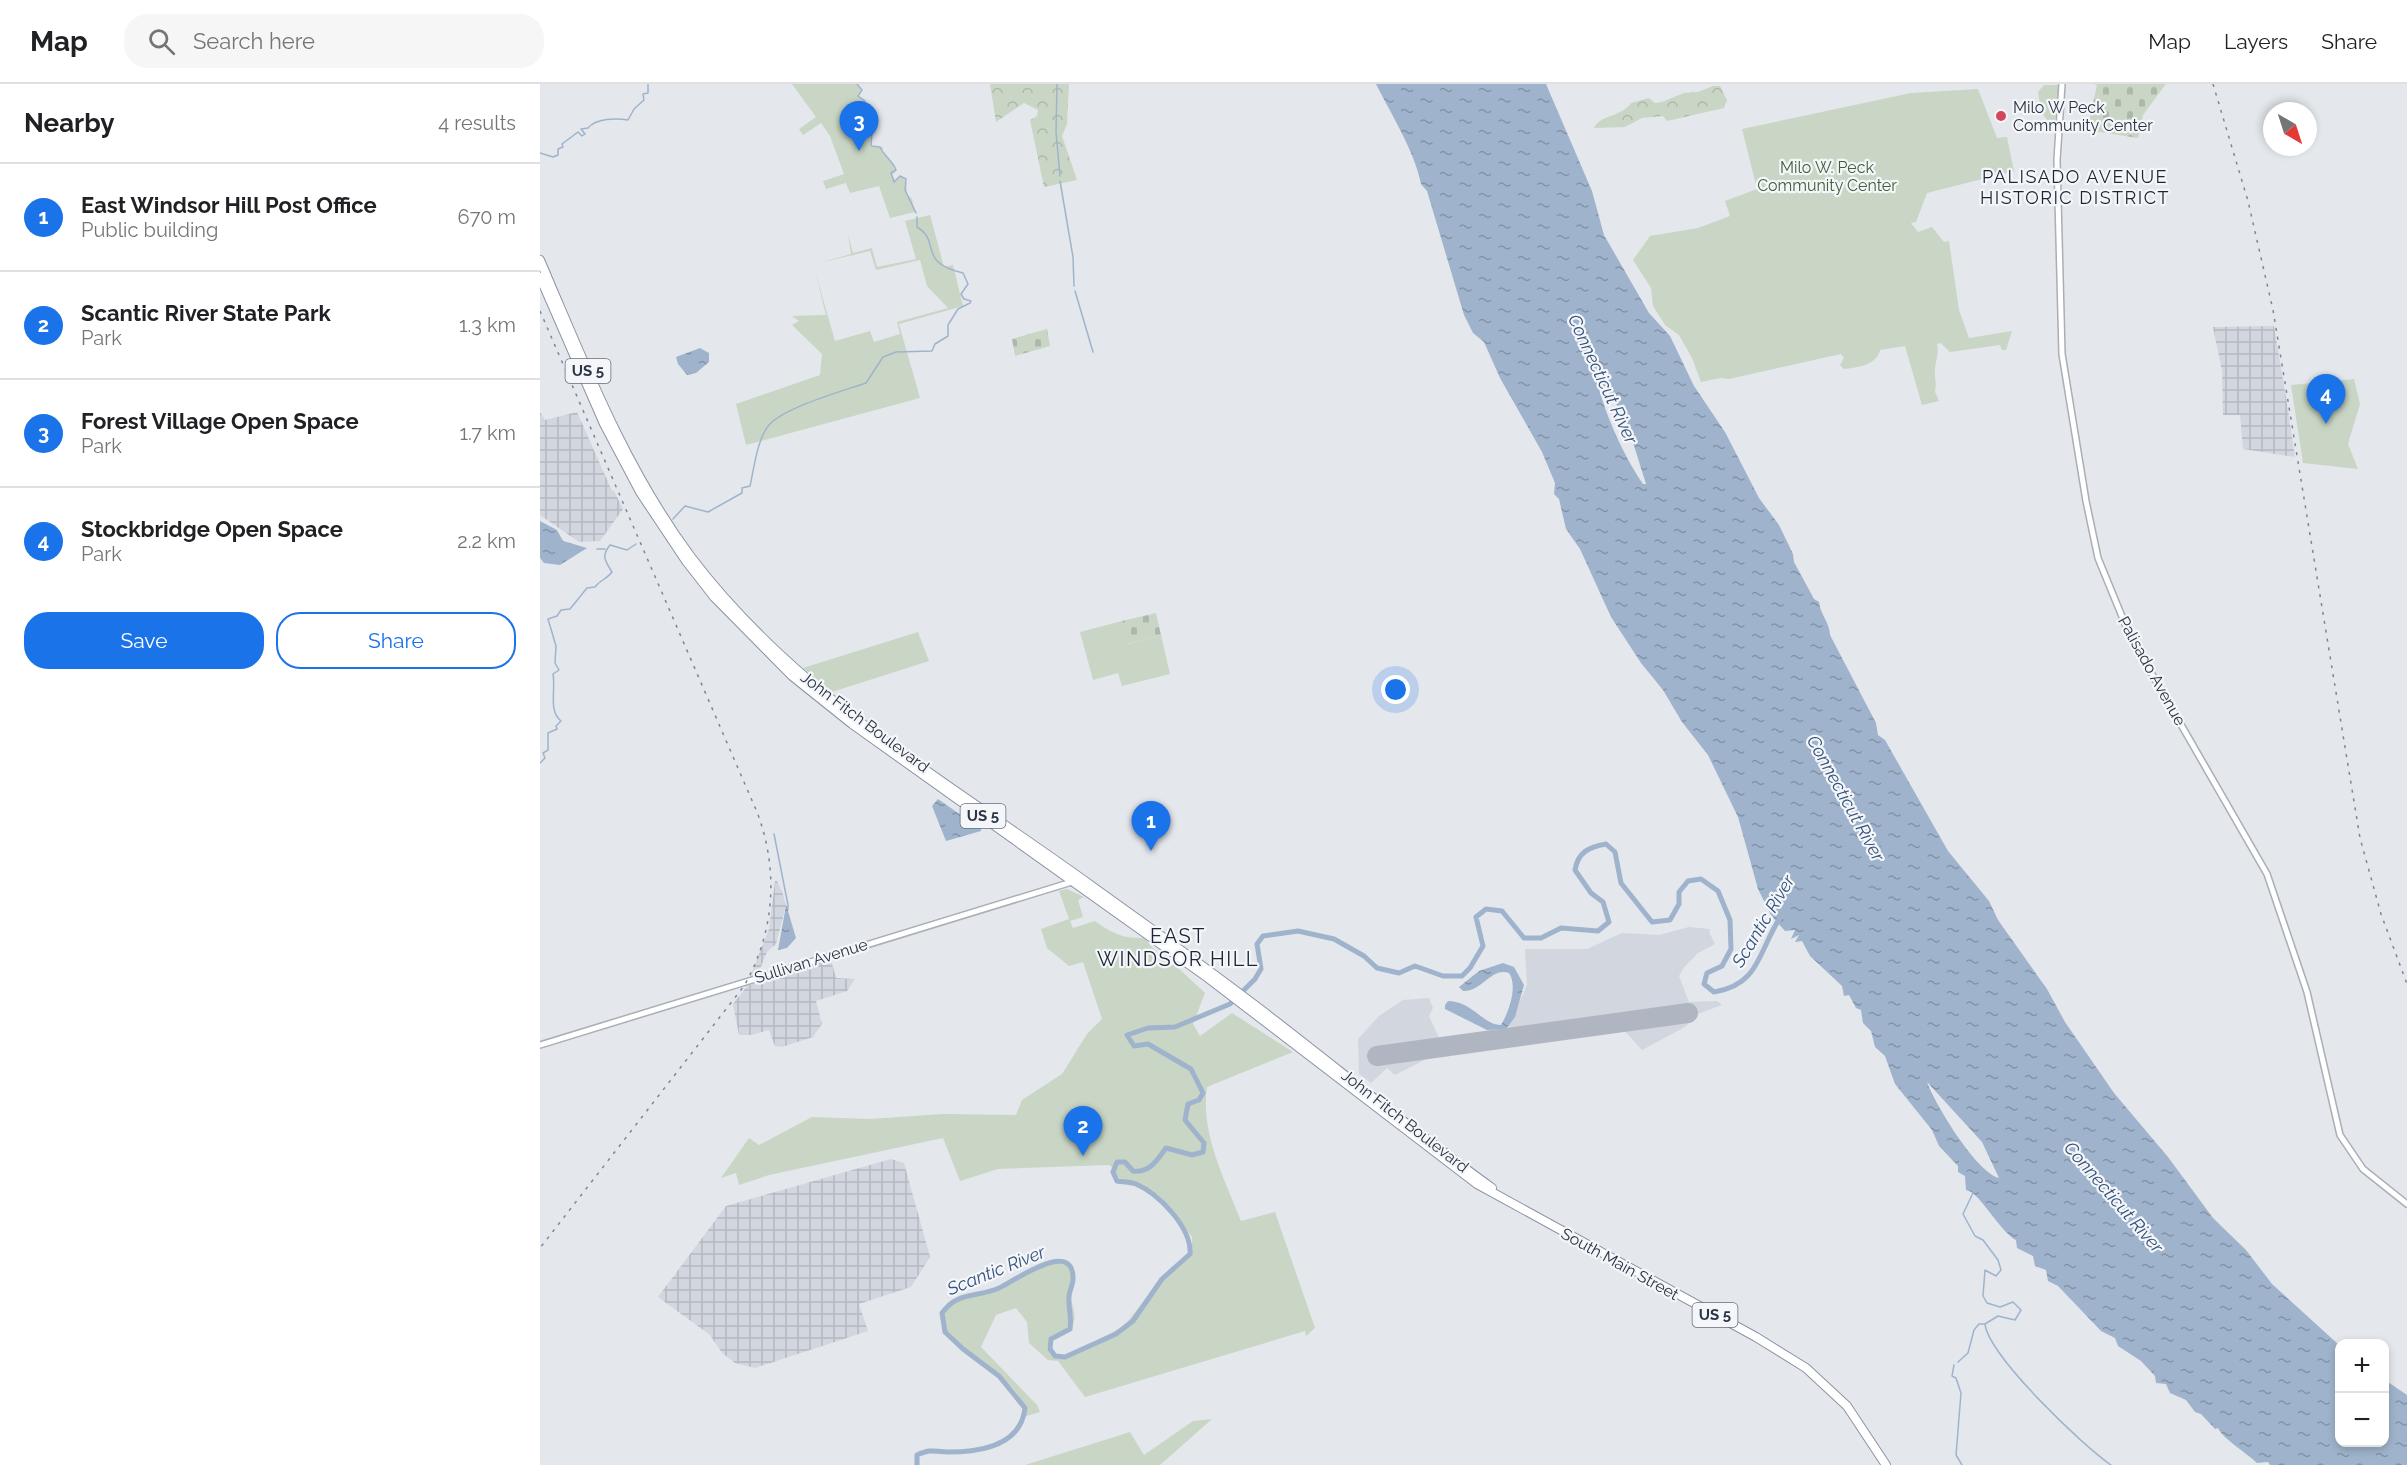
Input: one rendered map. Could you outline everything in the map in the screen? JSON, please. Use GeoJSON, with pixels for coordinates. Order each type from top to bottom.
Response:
{"type":"FeatureCollection","features":[{"type":"Feature","properties":{"kind":"highway","name":"John Fitch Boulevard"},"geometry":{"type":"LineString","coordinates":[[540,260],[638,482]]}},
{"type":"Feature","properties":{"kind":"highway","name":"John Fitch Boulevard"},"geometry":{"type":"LineString","coordinates":[[540,277],[604,424],[663,529],[741,621],[803,677],[893,749],[1230,991],[1479,1182]]}},
{"type":"Feature","properties":{"kind":"highway","name":"South Main Street"},"geometry":{"type":"LineString","coordinates":[[1479,1182],[1511,1204],[1756,1337],[1806,1368],[1847,1406],[1886,1465]]}},
{"type":"Feature","properties":{"kind":"main road","name":"Palisado Avenue"},"geometry":{"type":"LineString","coordinates":[[2062,84],[2057,160],[2062,354],[2083,488],[2098,558],[2130,636],[2267,874],[2307,992],[2340,1135],[2363,1169],[2407,1204]]}},
{"type":"Feature","properties":{"kind":"main road","name":"Sullivan Avenue"},"geometry":{"type":"LineString","coordinates":[[540,1045],[1078,880]]}},
{"type":"Feature","properties":{"kind":"shaded area"},"geometry":{"type":"Polygon","coordinates":[[[2274,326],[2295,457],[2243,449],[2240,415],[2223,415],[2222,371],[2213,327],[2274,326]]]}},
{"type":"Feature","properties":{"kind":"shaded area"},"geometry":{"type":"Polygon","coordinates":[[[540,412],[545,420],[577,412],[612,491],[623,509],[600,541],[579,542],[540,515],[540,412]]]}},
{"type":"Feature","properties":{"kind":"shaded area"},"geometry":{"type":"Polygon","coordinates":[[[775,881],[782,891],[786,906],[776,944],[767,952],[758,974],[750,977],[769,929],[775,881]]]}},
{"type":"Feature","properties":{"kind":"shaded area"},"geometry":{"type":"Polygon","coordinates":[[[1689,927],[1710,929],[1709,932],[1715,944],[1698,953],[1684,967],[1679,976],[1689,1002],[1717,1001],[1722,1005],[1698,1014],[1685,1027],[1642,1050],[1621,1027],[1432,1056],[1395,1075],[1387,1068],[1371,1083],[1359,1074],[1358,1039],[1379,1016],[1403,1000],[1429,998],[1433,1008],[1429,1016],[1440,1040],[1506,1033],[1527,985],[1525,949],[1587,949],[1622,933],[1659,935],[1689,927]]]}},
{"type":"Feature","properties":{"kind":"shaded area"},"geometry":{"type":"Polygon","coordinates":[[[831,960],[836,978],[855,979],[847,991],[816,1001],[822,1024],[813,1037],[782,1047],[775,1046],[769,1030],[751,1035],[739,1035],[733,1004],[747,986],[831,960]]]}},
{"type":"Feature","properties":{"kind":"shaded area"},"geometry":{"type":"Polygon","coordinates":[[[891,1159],[904,1163],[930,1257],[911,1287],[859,1304],[868,1331],[755,1368],[735,1363],[722,1353],[710,1335],[658,1297],[726,1206],[891,1159]]]}},
{"type":"Feature","properties":{"kind":"green space"},"geometry":{"type":"Polygon","coordinates":[[[792,84],[856,84],[861,89],[858,96],[865,102],[861,110],[869,122],[860,127],[871,133],[870,147],[883,147],[882,151],[894,165],[895,173],[892,174],[895,181],[901,176],[906,181],[907,194],[912,199],[915,212],[890,218],[879,186],[850,193],[846,183],[826,189],[823,181],[844,174],[830,136],[821,123],[803,135],[799,129],[816,117],[792,84]]]}},
{"type":"Feature","properties":{"kind":"green space"},"geometry":{"type":"Polygon","coordinates":[[[990,84],[1069,84],[1067,124],[1062,136],[1077,180],[1044,187],[1030,120],[1037,116],[1038,110],[1024,103],[996,122],[990,84]]]}},
{"type":"Feature","properties":{"kind":"green space"},"geometry":{"type":"Polygon","coordinates":[[[2092,84],[2166,84],[2143,115],[2138,138],[2087,130],[2097,85],[2092,84]]]}},
{"type":"Feature","properties":{"kind":"green space"},"geometry":{"type":"Polygon","coordinates":[[[2044,85],[2059,85],[2055,124],[2046,119],[2041,107],[2038,92],[2044,85]]]}},
{"type":"Feature","properties":{"kind":"green space"},"geometry":{"type":"Polygon","coordinates":[[[1713,86],[1720,86],[1727,100],[1724,108],[1667,121],[1663,116],[1642,118],[1625,127],[1594,128],[1601,120],[1622,111],[1631,103],[1649,98],[1655,103],[1662,102],[1684,93],[1698,92],[1713,86]]]}},
{"type":"Feature","properties":{"kind":"green space","name":"Milo W. Peck Community Center"},"geometry":{"type":"Polygon","coordinates":[[[1978,89],[1997,138],[2007,137],[2014,171],[1927,193],[1916,222],[1911,223],[1918,232],[1932,227],[1944,242],[1949,241],[1959,310],[1969,338],[2012,331],[2006,350],[2002,350],[2000,345],[1950,352],[1941,343],[1937,344],[1935,392],[1939,401],[1922,405],[1905,346],[1880,350],[1871,362],[1855,368],[1844,369],[1840,365],[1844,358],[1841,354],[1729,379],[1721,378],[1701,382],[1692,358],[1679,335],[1665,325],[1653,306],[1651,288],[1633,260],[1650,236],[1698,228],[1730,216],[1725,201],[1757,189],[1742,129],[1911,93],[1978,89]]]}},
{"type":"Feature","properties":{"kind":"green space"},"geometry":{"type":"Polygon","coordinates":[[[930,215],[944,267],[953,265],[963,306],[899,324],[920,398],[746,445],[736,404],[820,375],[822,354],[792,325],[799,321],[792,316],[826,315],[815,271],[835,341],[870,331],[874,342],[900,334],[897,322],[948,308],[927,286],[920,260],[876,270],[870,251],[819,263],[851,254],[848,235],[853,253],[872,248],[877,267],[916,259],[905,221],[930,215]]]}},
{"type":"Feature","properties":{"kind":"green space"},"geometry":{"type":"Polygon","coordinates":[[[1047,329],[1050,346],[1015,356],[1012,339],[1047,329]]]}},
{"type":"Feature","properties":{"kind":"green space"},"geometry":{"type":"Polygon","coordinates":[[[2354,379],[2360,404],[2348,444],[2358,469],[2303,463],[2291,385],[2354,379]]]}},
{"type":"Feature","properties":{"kind":"green space"},"geometry":{"type":"Polygon","coordinates":[[[1156,613],[1161,635],[1127,644],[1122,621],[1156,613]]]}},
{"type":"Feature","properties":{"kind":"green space"},"geometry":{"type":"Polygon","coordinates":[[[1122,621],[1128,644],[1161,635],[1170,674],[1122,686],[1118,673],[1093,680],[1080,632],[1122,621]]]}},
{"type":"Feature","properties":{"kind":"green space"},"geometry":{"type":"Polygon","coordinates":[[[918,632],[929,661],[832,692],[803,668],[918,632]]]}},
{"type":"Feature","properties":{"kind":"green space"},"geometry":{"type":"Polygon","coordinates":[[[1067,889],[1084,897],[1078,900],[1083,917],[1070,921],[1073,928],[1095,921],[1118,934],[1144,938],[1170,967],[1174,964],[1205,993],[1193,1024],[1200,1036],[1232,1013],[1293,1052],[1207,1087],[1207,1122],[1215,1156],[1241,1221],[1275,1212],[1315,1328],[1306,1336],[1305,1331],[1085,1397],[1058,1361],[1048,1360],[1029,1343],[1027,1322],[1016,1308],[996,1315],[981,1347],[1037,1405],[1040,1412],[1026,1416],[1021,1400],[1012,1387],[952,1339],[944,1323],[947,1303],[959,1297],[1000,1287],[1046,1264],[1064,1263],[1071,1272],[1069,1292],[1074,1310],[1073,1324],[1047,1348],[1051,1355],[1066,1357],[1124,1326],[1153,1289],[1192,1249],[1192,1237],[1158,1195],[1139,1184],[1119,1178],[1110,1165],[998,1169],[960,1181],[943,1138],[769,1175],[739,1185],[736,1173],[721,1178],[749,1138],[759,1145],[812,1117],[870,1119],[943,1114],[1016,1115],[1022,1100],[1062,1074],[1087,1034],[1102,1019],[1083,962],[1069,966],[1047,948],[1041,929],[1069,919],[1059,891],[1067,889]]]}},
{"type":"Feature","properties":{"kind":"green space"},"geometry":{"type":"Polygon","coordinates":[[[1212,1419],[1160,1465],[1025,1465],[1130,1432],[1144,1455],[1193,1421],[1212,1419]]]}},
{"type":"Feature","properties":{"kind":"water","name":"Connecticut River"},"geometry":{"type":"Polygon","coordinates":[[[1376,84],[1546,84],[1592,191],[1604,235],[1649,313],[1670,336],[1694,386],[1725,432],[1759,498],[1779,525],[1793,554],[1794,562],[1814,599],[1819,602],[1830,635],[1876,723],[1878,735],[1885,740],[1948,851],[1989,901],[1998,920],[2047,989],[2065,1022],[2114,1093],[2168,1157],[2213,1218],[2246,1250],[2272,1284],[2335,1341],[2335,1447],[2389,1447],[2389,1383],[2407,1395],[2407,1465],[2270,1465],[2268,1462],[2257,1463],[2218,1428],[2215,1429],[2201,1414],[2195,1412],[2186,1400],[2170,1393],[2166,1384],[2156,1383],[2155,1376],[2141,1361],[2118,1346],[2115,1338],[2101,1331],[2058,1286],[2048,1281],[2046,1270],[2035,1266],[2033,1256],[2017,1248],[2016,1240],[2003,1229],[1977,1197],[1966,1190],[1965,1176],[1958,1172],[1958,1166],[1939,1146],[1932,1130],[1895,1084],[1885,1056],[1875,1047],[1871,1031],[1863,1023],[1861,1010],[1856,1008],[1849,995],[1844,996],[1842,986],[1810,956],[1802,941],[1795,942],[1799,935],[1791,939],[1795,930],[1785,931],[1771,915],[1758,889],[1738,817],[1708,755],[1682,722],[1663,690],[1641,663],[1611,617],[1580,549],[1566,529],[1559,499],[1554,494],[1555,483],[1542,452],[1500,378],[1484,342],[1473,333],[1464,315],[1427,191],[1421,184],[1408,146],[1376,84]],[[1595,373],[1614,431],[1635,472],[1643,484],[1646,484],[1625,417],[1595,373]],[[1927,1082],[1938,1105],[1968,1151],[1979,1164],[1999,1178],[1982,1142],[1927,1082]]]}},
{"type":"Feature","properties":{"kind":"water"},"geometry":{"type":"Polygon","coordinates":[[[700,348],[709,353],[709,362],[696,373],[687,375],[678,364],[676,357],[700,348]]]}},
{"type":"Feature","properties":{"kind":"water"},"geometry":{"type":"Polygon","coordinates":[[[540,521],[557,530],[563,541],[587,548],[560,565],[544,563],[540,558],[540,521]]]}},
{"type":"Feature","properties":{"kind":"water"},"geometry":{"type":"Polygon","coordinates":[[[938,799],[981,831],[946,841],[932,806],[938,799]]]}},
{"type":"Feature","properties":{"kind":"water"},"geometry":{"type":"Polygon","coordinates":[[[789,905],[788,911],[796,938],[787,948],[778,950],[786,906],[789,905]]]}},
{"type":"Feature","properties":{"kind":"water"},"geometry":{"type":"Polygon","coordinates":[[[1503,963],[1514,967],[1524,985],[1515,1017],[1506,1029],[1487,1030],[1445,1009],[1448,1001],[1456,1002],[1488,1021],[1501,1025],[1513,992],[1512,978],[1509,973],[1497,973],[1470,990],[1463,991],[1459,987],[1479,971],[1503,963]]]}},
{"type":"Feature","properties":{"kind":"waterway"},"geometry":{"type":"LineString","coordinates":[[540,153],[553,157],[558,155],[558,149],[563,147],[562,144],[578,132],[582,136],[585,134],[581,129],[588,128],[596,122],[613,119],[628,120],[634,109],[644,100],[643,94],[648,93],[648,84]]}},
{"type":"Feature","properties":{"kind":"waterway"},"geometry":{"type":"LineString","coordinates":[[857,84],[862,90],[858,96],[865,101],[860,108],[869,120],[861,127],[872,131],[871,146],[880,147],[895,167],[896,170],[891,173],[894,182],[900,176],[906,179],[905,190],[916,213]]}},
{"type":"Feature","properties":{"kind":"waterway"},"geometry":{"type":"LineString","coordinates":[[1057,84],[1056,132],[1060,176]]}},
{"type":"Feature","properties":{"kind":"waterway"},"geometry":{"type":"LineString","coordinates":[[1060,181],[1073,257],[1074,286]]}},
{"type":"Feature","properties":{"kind":"waterway"},"geometry":{"type":"LineString","coordinates":[[673,519],[685,506],[708,512],[742,493],[742,488],[750,486],[756,454],[762,438],[769,425],[777,418],[815,400],[866,383],[883,357],[896,352],[932,351],[935,344],[948,336],[948,325],[958,309],[971,301],[964,299],[961,294],[968,284],[963,273],[949,268],[934,258],[928,239],[917,227],[917,217]]}},
{"type":"Feature","properties":{"kind":"waterway"},"geometry":{"type":"LineString","coordinates":[[1075,291],[1093,352]]}},
{"type":"Feature","properties":{"kind":"waterway"},"geometry":{"type":"LineString","coordinates":[[540,763],[545,758],[543,753],[548,750],[548,733],[557,729],[556,726],[561,721],[557,717],[554,706],[553,674],[559,670],[555,663],[556,646],[548,619],[557,616],[561,610],[570,609],[587,588],[595,587],[612,572],[605,555],[610,545],[627,550],[636,544]]}},
{"type":"Feature","properties":{"kind":"waterway"},"geometry":{"type":"LineString","coordinates":[[597,549],[605,549]]}},
{"type":"Feature","properties":{"kind":"waterway"},"geometry":{"type":"LineString","coordinates":[[774,834],[788,905]]}},
{"type":"Feature","properties":{"kind":"waterway","name":"Scantic River"},"geometry":{"type":"LineString","coordinates":[[917,1465],[917,1455],[926,1452],[961,1452],[997,1444],[1016,1430],[1022,1421],[1025,1408],[999,1376],[963,1349],[945,1332],[942,1313],[954,1301],[999,1288],[1042,1266],[1064,1262],[1071,1267],[1073,1279],[1069,1297],[1070,1329],[1051,1339],[1050,1349],[1055,1356],[1065,1357],[1116,1334],[1133,1321],[1162,1279],[1190,1254],[1186,1234],[1164,1204],[1136,1184],[1117,1181],[1113,1172],[1117,1162],[1125,1162],[1133,1171],[1149,1168],[1166,1148],[1192,1155],[1203,1152],[1204,1143],[1185,1120],[1188,1104],[1199,1100],[1203,1093],[1191,1069],[1148,1044],[1134,1046],[1127,1035],[1148,1028],[1175,1027],[1230,1004],[1255,979],[1261,969],[1257,944],[1263,936],[1298,931],[1334,939],[1364,956],[1377,968],[1399,973],[1415,966],[1443,976],[1462,976],[1470,968],[1483,946],[1476,917],[1486,909],[1502,911],[1524,938],[1541,938],[1561,928],[1598,931],[1609,922],[1603,902],[1591,893],[1575,870],[1576,864],[1585,851],[1606,844],[1615,852],[1621,883],[1652,922],[1670,920],[1679,904],[1679,892],[1688,881],[1701,879],[1718,891],[1730,920],[1731,949],[1722,966],[1707,973],[1704,984],[1714,992],[1741,982],[1749,974],[1780,918]]}},
{"type":"Feature","properties":{"kind":"waterway"},"geometry":{"type":"LineString","coordinates":[[1958,1362],[1968,1353],[1974,1330],[1979,1324],[1985,1324],[1998,1316],[2015,1320],[2021,1310],[2013,1302],[2000,1307],[1987,1303],[1983,1296],[1985,1270],[1996,1276],[2001,1270],[1998,1260],[1983,1240],[1975,1236],[1963,1214],[1973,1193]]}},
{"type":"Feature","properties":{"kind":"waterway"},"geometry":{"type":"LineString","coordinates":[[1985,1325],[1991,1340],[2020,1379],[2060,1421],[2111,1465]]}},
{"type":"Feature","properties":{"kind":"waterway"},"geometry":{"type":"LineString","coordinates":[[1954,1365],[1952,1376],[1956,1378],[1961,1393],[1956,1455],[1962,1465]]}},
{"type":"Feature","properties":{"kind":"runway"},"geometry":{"type":"LineString","coordinates":[[1377,1056],[1688,1013]]}},
{"type":"Feature","properties":{"kind":"railway"},"geometry":{"type":"LineString","coordinates":[[2213,84],[2248,201],[2273,310],[2360,838],[2381,914],[2407,984]]}},
{"type":"Feature","properties":{"kind":"railway"},"geometry":{"type":"LineString","coordinates":[[540,311],[757,812],[769,856],[771,878],[768,923],[762,944],[744,986],[540,1248]]}},
{"type":"Feature","properties":{"kind":"place","name":"Milo W Peck Community Center"},"geometry":{"type":"Point","coordinates":[2001,116]}},
{"type":"Feature","properties":{"kind":"place","name":"Forest Village Open Space"},"geometry":{"type":"Point","coordinates":[859,151]}},
{"type":"Feature","properties":{"kind":"place","name":"Stockbridge Open Space"},"geometry":{"type":"Point","coordinates":[2326,424]}},
{"type":"Feature","properties":{"kind":"place","name":"East Windsor Hill Post Office"},"geometry":{"type":"Point","coordinates":[1151,851]}},
{"type":"Feature","properties":{"kind":"place","name":"Scantic River State Park"},"geometry":{"type":"Point","coordinates":[1083,1156]}},
{"type":"Feature","properties":{"kind":"district","name":"PALISADO AVENUE HISTORIC DISTRICT"},"geometry":{"type":"Point","coordinates":[2075,186]}},
{"type":"Feature","properties":{"kind":"district","name":"EAST WINDSOR HILL"},"geometry":{"type":"Point","coordinates":[1178,948]}}]}
